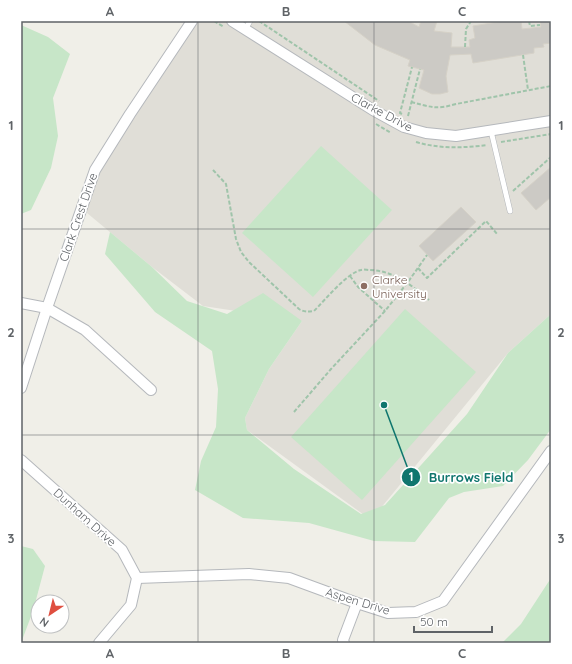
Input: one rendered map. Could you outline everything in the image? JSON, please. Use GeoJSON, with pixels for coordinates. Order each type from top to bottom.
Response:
{"type":"FeatureCollection","features":[{"type":"Feature","properties":{"kind":"street","name":"Clark Crest Drive"},"geometry":{"type":"LineString","coordinates":[[21,388],[95,170],[130,114],[192,21]]}},
{"type":"Feature","properties":{"kind":"street","name":"Clarke Drive"},"geometry":{"type":"LineString","coordinates":[[232,21],[248,25],[373,110],[404,127],[426,133],[456,136],[551,122]]}},
{"type":"Feature","properties":{"kind":"street"},"geometry":{"type":"LineString","coordinates":[[21,303],[47,308],[85,330],[151,390]]}},
{"type":"Feature","properties":{"kind":"street","name":"Aspen Drive"},"geometry":{"type":"LineString","coordinates":[[137,578],[249,574],[289,578],[388,613],[416,612],[443,601],[551,451]]}},
{"type":"Feature","properties":{"kind":"street","name":"Dunham Drive"},"geometry":{"type":"LineString","coordinates":[[21,460],[122,550],[137,578]]}},
{"type":"Feature","properties":{"kind":"street"},"geometry":{"type":"LineString","coordinates":[[99,643],[131,605],[137,578]]}},
{"type":"Feature","properties":{"kind":"street"},"geometry":{"type":"LineString","coordinates":[[344,643],[343,640],[357,603]]}},
{"type":"Feature","properties":{"kind":"lane"},"geometry":{"type":"LineString","coordinates":[[491,130],[510,212]]}},
{"type":"Feature","properties":{"kind":"path"},"geometry":{"type":"LineString","coordinates":[[259,21],[383,103]]}},
{"type":"Feature","properties":{"kind":"path"},"geometry":{"type":"LineString","coordinates":[[465,47],[466,29],[471,21]]}},
{"type":"Feature","properties":{"kind":"path"},"geometry":{"type":"LineString","coordinates":[[529,21],[530,26],[540,25]]}},
{"type":"Feature","properties":{"kind":"path"},"geometry":{"type":"LineString","coordinates":[[523,55],[528,90]]}},
{"type":"Feature","properties":{"kind":"path"},"geometry":{"type":"LineString","coordinates":[[400,113],[412,67]]}},
{"type":"Feature","properties":{"kind":"path"},"geometry":{"type":"LineString","coordinates":[[408,116],[420,69]]}},
{"type":"Feature","properties":{"kind":"path"},"geometry":{"type":"LineString","coordinates":[[411,102],[436,108],[551,86]]}},
{"type":"Feature","properties":{"kind":"path"},"geometry":{"type":"LineString","coordinates":[[395,110],[414,119]]}},
{"type":"Feature","properties":{"kind":"path"},"geometry":{"type":"LineString","coordinates":[[506,198],[551,157]]}},
{"type":"Feature","properties":{"kind":"path"},"geometry":{"type":"LineString","coordinates":[[213,170],[226,184],[236,239],[241,252],[249,262],[299,310],[308,312],[314,310],[345,279],[361,270],[379,270],[399,277],[408,282],[429,300]]}},
{"type":"Feature","properties":{"kind":"path"},"geometry":{"type":"LineString","coordinates":[[418,268],[427,278],[486,221],[498,235]]}},
{"type":"Feature","properties":{"kind":"path"},"geometry":{"type":"LineString","coordinates":[[294,412],[331,369],[385,311],[408,282],[427,254]]}},
{"type":"Feature","properties":{"kind":"path"},"geometry":{"type":"LineString","coordinates":[[350,276],[358,287],[385,311]]}},
{"type":"Feature","properties":{"kind":"shaded area","name":"Clarke University"},"geometry":{"type":"Polygon","coordinates":[[[192,21],[551,21],[551,314],[508,353],[371,520],[247,430],[245,418],[269,369],[302,321],[203,306],[152,267],[81,208],[95,169],[192,21]]]}},
{"type":"Feature","properties":{"kind":"green space"},"geometry":{"type":"Polygon","coordinates":[[[21,25],[48,37],[70,54],[53,98],[58,136],[51,168],[31,210],[21,214],[21,25]]]}},
{"type":"Feature","properties":{"kind":"green space"},"geometry":{"type":"Polygon","coordinates":[[[321,146],[392,210],[313,297],[242,233],[321,146]]]}},
{"type":"Feature","properties":{"kind":"green space"},"geometry":{"type":"Polygon","coordinates":[[[110,232],[152,267],[187,301],[227,314],[263,293],[302,321],[269,369],[245,418],[247,430],[294,469],[361,514],[385,505],[467,414],[508,353],[551,314],[551,429],[528,460],[503,486],[464,492],[449,498],[415,542],[374,541],[309,523],[243,518],[195,490],[201,461],[216,427],[218,389],[212,351],[155,312],[105,254],[110,232]]]}},
{"type":"Feature","properties":{"kind":"green space"},"geometry":{"type":"Polygon","coordinates":[[[405,309],[476,372],[362,500],[291,437],[405,309]]]}},
{"type":"Feature","properties":{"kind":"green space"},"geometry":{"type":"Polygon","coordinates":[[[21,546],[33,549],[45,566],[38,594],[30,594],[30,619],[21,643],[21,546]]]}},
{"type":"Feature","properties":{"kind":"green space"},"geometry":{"type":"Polygon","coordinates":[[[551,578],[551,643],[502,643],[521,624],[551,578]]]}},
{"type":"Feature","properties":{"kind":"building"},"geometry":{"type":"Polygon","coordinates":[[[344,21],[408,21],[419,27],[421,21],[437,21],[434,31],[452,33],[451,47],[470,47],[469,40],[475,38],[473,26],[504,21],[521,21],[522,29],[541,27],[540,21],[551,21],[551,43],[543,44],[544,47],[534,48],[534,53],[473,63],[471,54],[450,55],[446,76],[448,92],[432,94],[419,88],[424,70],[408,66],[410,60],[375,45],[344,21]]]}},
{"type":"Feature","properties":{"kind":"building"},"geometry":{"type":"Polygon","coordinates":[[[551,167],[551,197],[536,210],[521,193],[551,167]]]}},
{"type":"Feature","properties":{"kind":"building"},"geometry":{"type":"Polygon","coordinates":[[[461,207],[476,222],[433,261],[419,246],[461,207]]]}},
{"type":"Feature","properties":{"kind":"place","name":"Clarke University"},"geometry":{"type":"Point","coordinates":[364,286]}},
{"type":"Feature","properties":{"kind":"place","name":"Burrows Field"},"geometry":{"type":"Point","coordinates":[384,405]}}]}
